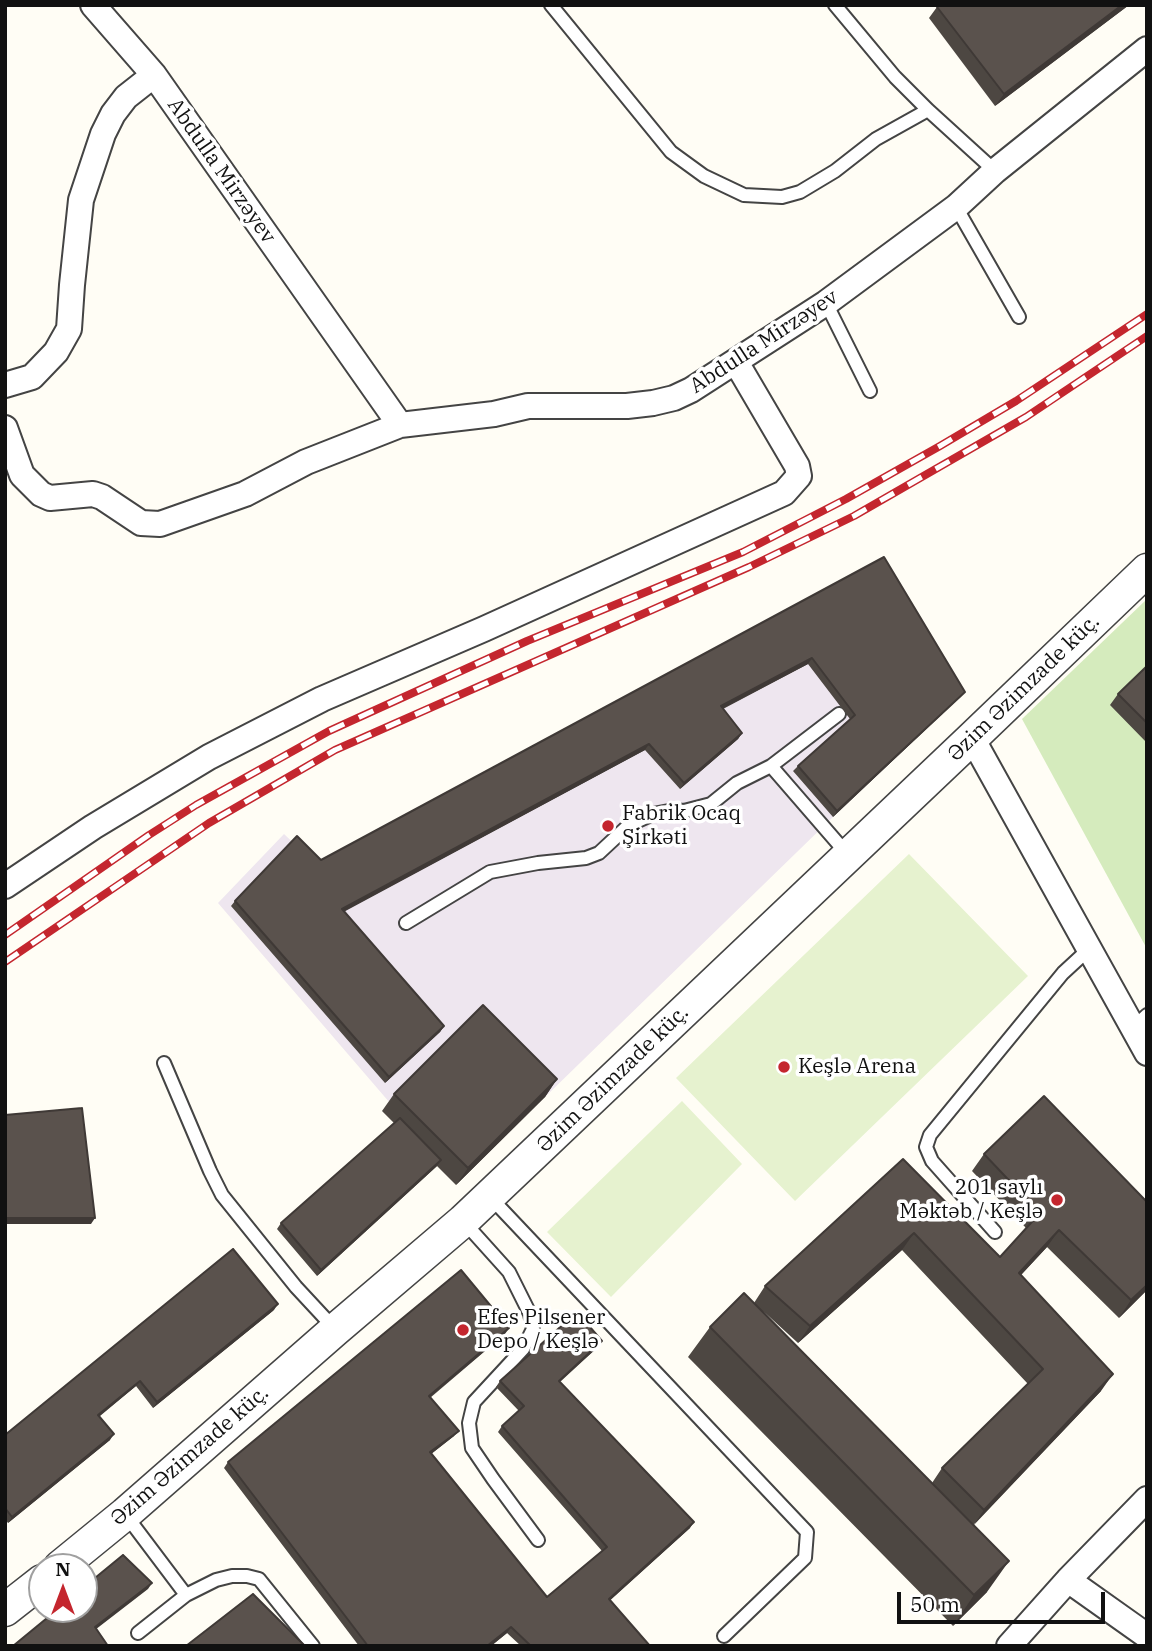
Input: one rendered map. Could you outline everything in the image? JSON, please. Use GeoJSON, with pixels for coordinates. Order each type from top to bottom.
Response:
{"type":"FeatureCollection","features":[{"type":"Feature","properties":{"kind":"street","name":"Abdulla Mirzəyev"},"geometry":{"type":"LineString","coordinates":[[93,5],[153,75],[400,425],[494,414],[528,406],[627,406],[653,403],[691,390],[826,303],[956,207],[995,171],[1147,49]]}},
{"type":"Feature","properties":{"kind":"street"},"geometry":{"type":"LineString","coordinates":[[5,385],[32,376],[56,352],[69,329],[81,200],[103,134],[113,114],[126,97],[153,75]]}},
{"type":"Feature","properties":{"kind":"street"},"geometry":{"type":"LineString","coordinates":[[5,886],[93,827],[209,757],[322,699],[784,493],[799,476],[797,466],[736,362]]}},
{"type":"Feature","properties":{"kind":"street"},"geometry":{"type":"LineString","coordinates":[[5,428],[22,475],[41,494],[50,498],[93,494],[141,523],[160,524],[246,494],[306,462],[400,425]]}},
{"type":"Feature","properties":{"kind":"street","name":"Əzim Əzimzade küç."},"geometry":{"type":"LineString","coordinates":[[77,1553],[463,1221],[1147,570]]}},
{"type":"Feature","properties":{"kind":"street"},"geometry":{"type":"LineString","coordinates":[[972,738],[1089,948],[1140,1021],[1147,1053]]}},
{"type":"Feature","properties":{"kind":"street"},"geometry":{"type":"LineString","coordinates":[[1009,1646],[1068,1580],[1147,1499]]}},
{"type":"Feature","properties":{"kind":"street"},"geometry":{"type":"LineString","coordinates":[[1068,1580],[1147,1636]]}},
{"type":"Feature","properties":{"kind":"street"},"geometry":{"type":"LineString","coordinates":[[10,1602],[28,1590]]}},
{"type":"Feature","properties":{"kind":"lane"},"geometry":{"type":"LineString","coordinates":[[551,5],[671,152],[704,176],[744,195],[782,197],[800,191],[835,171],[876,139],[928,110]]}},
{"type":"Feature","properties":{"kind":"lane"},"geometry":{"type":"LineString","coordinates":[[835,5],[895,77],[995,171]]}},
{"type":"Feature","properties":{"kind":"lane"},"geometry":{"type":"LineString","coordinates":[[956,207],[1019,317]]}},
{"type":"Feature","properties":{"kind":"lane"},"geometry":{"type":"LineString","coordinates":[[826,303],[870,391]]}},
{"type":"Feature","properties":{"kind":"lane"},"geometry":{"type":"LineString","coordinates":[[406,923],[490,872],[586,858],[599,853],[629,825],[653,814],[684,811],[711,804],[737,783],[771,766],[839,714]]}},
{"type":"Feature","properties":{"kind":"lane"},"geometry":{"type":"LineString","coordinates":[[771,766],[849,856]]}},
{"type":"Feature","properties":{"kind":"lane"},"geometry":{"type":"LineString","coordinates":[[995,1232],[932,1161],[926,1147],[930,1135],[1063,973],[1089,948]]}},
{"type":"Feature","properties":{"kind":"lane"},"geometry":{"type":"LineString","coordinates":[[164,1063],[222,1195],[296,1287],[335,1330]]}},
{"type":"Feature","properties":{"kind":"lane"},"geometry":{"type":"LineString","coordinates":[[490,1196],[807,1532],[805,1559],[724,1636]]}},
{"type":"Feature","properties":{"kind":"lane"},"geometry":{"type":"LineString","coordinates":[[463,1221],[509,1272],[530,1314],[533,1329],[523,1349],[474,1402],[469,1423],[472,1448],[538,1540]]}},
{"type":"Feature","properties":{"kind":"lane"},"geometry":{"type":"LineString","coordinates":[[125,1514],[186,1595]]}},
{"type":"Feature","properties":{"kind":"lane"},"geometry":{"type":"LineString","coordinates":[[138,1633],[186,1595],[216,1580],[247,1576],[258,1579],[313,1646]]}},
{"type":"Feature","properties":{"kind":"shaded area","name":"Fabrik Ocaq Şirkəti"},"geometry":{"type":"Polygon","coordinates":[[[880,563],[960,697],[545,1097],[471,1022],[390,1103],[218,903],[284,834],[318,866],[880,563]]]}},
{"type":"Feature","properties":{"kind":"green space"},"geometry":{"type":"Polygon","coordinates":[[[1147,599],[1147,949],[1022,719],[1147,599]]]}},
{"type":"Feature","properties":{"kind":"green space"},"geometry":{"type":"Polygon","coordinates":[[[909,854],[1028,976],[795,1201],[676,1078],[909,854]]]}},
{"type":"Feature","properties":{"kind":"green space"},"geometry":{"type":"Polygon","coordinates":[[[682,1101],[742,1164],[611,1297],[547,1232],[682,1101]]]}},
{"type":"Feature","properties":{"kind":"building"},"geometry":{"type":"Polygon","coordinates":[[[1122,5],[1004,94],[937,7],[1122,5]]]}},
{"type":"Feature","properties":{"kind":"building"},"geometry":{"type":"Polygon","coordinates":[[[884,557],[965,692],[837,811],[798,766],[855,715],[812,658],[721,706],[742,733],[684,783],[649,744],[342,909],[444,1026],[389,1077],[235,901],[297,836],[321,860],[884,557]]]}},
{"type":"Feature","properties":{"kind":"building"},"geometry":{"type":"Polygon","coordinates":[[[1147,666],[1147,723],[1118,694],[1147,666]]]}},
{"type":"Feature","properties":{"kind":"building"},"geometry":{"type":"Polygon","coordinates":[[[483,1005],[557,1079],[468,1168],[394,1094],[483,1005]]]}},
{"type":"Feature","properties":{"kind":"building"},"geometry":{"type":"Polygon","coordinates":[[[1044,1096],[1147,1202],[1147,1285],[1131,1300],[1059,1230],[1019,1273],[1113,1374],[984,1510],[942,1468],[1043,1369],[914,1233],[810,1326],[765,1286],[903,1159],[1000,1257],[1040,1213],[984,1154],[1044,1096]]]}},
{"type":"Feature","properties":{"kind":"building"},"geometry":{"type":"Polygon","coordinates":[[[82,1108],[95,1218],[5,1218],[5,1115],[82,1108]]]}},
{"type":"Feature","properties":{"kind":"building"},"geometry":{"type":"Polygon","coordinates":[[[400,1118],[441,1160],[321,1270],[281,1223],[400,1118]]]}},
{"type":"Feature","properties":{"kind":"building"},"geometry":{"type":"Polygon","coordinates":[[[233,1249],[278,1304],[157,1402],[140,1381],[98,1415],[114,1434],[12,1517],[5,1508],[5,1435],[233,1249]]]}},
{"type":"Feature","properties":{"kind":"building"},"geometry":{"type":"Polygon","coordinates":[[[461,1270],[509,1328],[429,1396],[459,1431],[430,1452],[547,1597],[607,1547],[502,1426],[524,1406],[500,1381],[577,1312],[602,1341],[559,1381],[694,1522],[609,1599],[650,1646],[531,1646],[511,1627],[487,1646],[368,1646],[228,1462],[461,1270]]]}},
{"type":"Feature","properties":{"kind":"building"},"geometry":{"type":"Polygon","coordinates":[[[744,1293],[1009,1561],[974,1595],[710,1327],[744,1293]]]}},
{"type":"Feature","properties":{"kind":"building"},"geometry":{"type":"Polygon","coordinates":[[[123,1555],[152,1583],[95,1627],[108,1646],[13,1646],[41,1623],[98,1623],[98,1576],[123,1555]]]}},
{"type":"Feature","properties":{"kind":"building"},"geometry":{"type":"Polygon","coordinates":[[[253,1594],[305,1646],[186,1646],[253,1594]]]}},
{"type":"Feature","properties":{"kind":"railway"},"geometry":{"type":"LineString","coordinates":[[5,935],[196,805],[329,731],[527,641],[743,552],[846,499],[940,446],[1016,401],[1147,314]]}},
{"type":"Feature","properties":{"kind":"railway"},"geometry":{"type":"LineString","coordinates":[[5,962],[209,823],[335,750],[749,567],[854,516],[1026,417],[1147,336]]}},
{"type":"Feature","properties":{"kind":"place","name":"Fabrik Ocaq Şirkəti"},"geometry":{"type":"Point","coordinates":[608,826]}},
{"type":"Feature","properties":{"kind":"place","name":"Keşlə Arena"},"geometry":{"type":"Point","coordinates":[784,1067]}},
{"type":"Feature","properties":{"kind":"place","name":"201 saylı Məktəb / Keşlə"},"geometry":{"type":"Point","coordinates":[1057,1200]}},
{"type":"Feature","properties":{"kind":"place","name":"Efes Pilsener Depo / Keşlə"},"geometry":{"type":"Point","coordinates":[463,1330]}}]}
